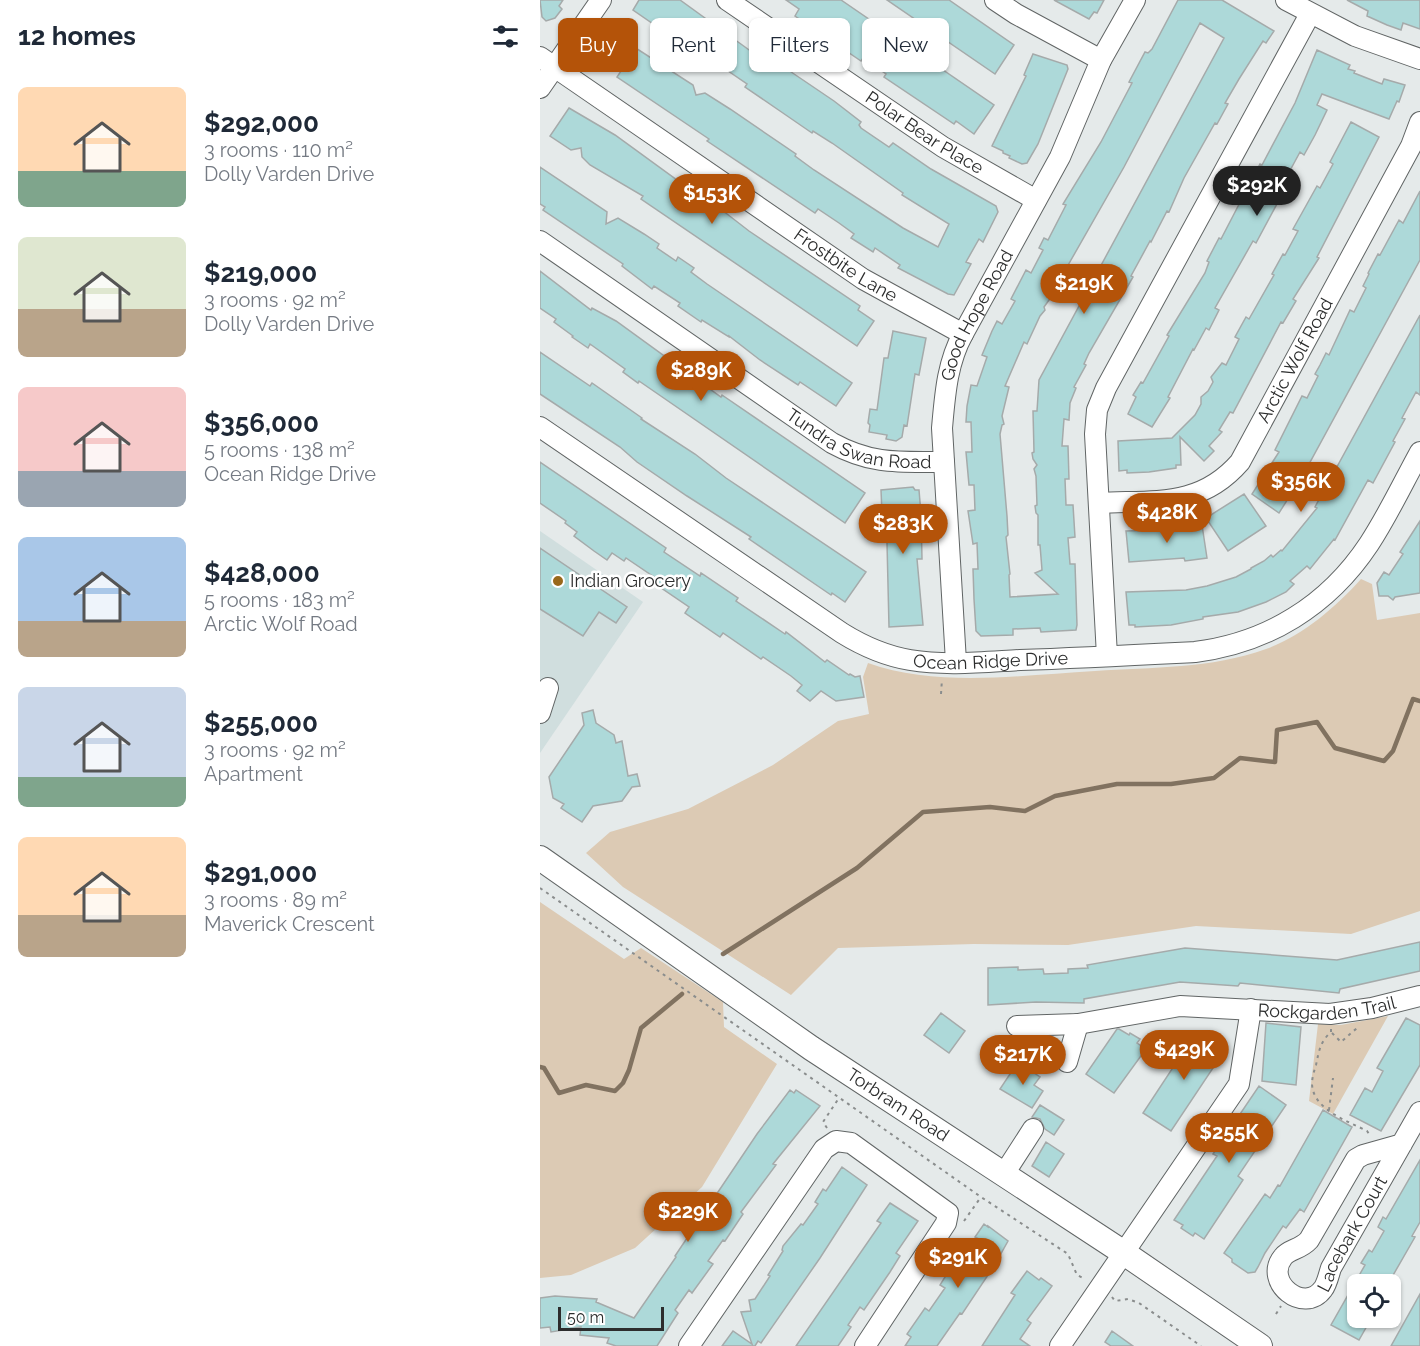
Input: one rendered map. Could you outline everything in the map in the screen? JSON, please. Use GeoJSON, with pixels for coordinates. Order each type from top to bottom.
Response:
{"type":"FeatureCollection","features":[{"type":"Feature","properties":{"kind":"main road","name":"Torbram Road"},"geometry":{"type":"LineString","coordinates":[[540,858],[810,1048],[1124,1253],[1260,1346]]}},
{"type":"Feature","properties":{"kind":"street"},"geometry":{"type":"LineString","coordinates":[[540,88],[547,62],[601,0]]}},
{"type":"Feature","properties":{"kind":"street","name":"Polar Bear Place"},"geometry":{"type":"LineString","coordinates":[[727,0],[943,147],[1036,200]]}},
{"type":"Feature","properties":{"kind":"street"},"geometry":{"type":"LineString","coordinates":[[995,0],[1016,14],[1101,60]]}},
{"type":"Feature","properties":{"kind":"street","name":"Good Hope Road"},"geometry":{"type":"LineString","coordinates":[[949,669],[942,428],[947,378],[955,349],[1060,157],[1101,60],[1135,0]]}},
{"type":"Feature","properties":{"kind":"street"},"geometry":{"type":"LineString","coordinates":[[1286,0],[1363,39],[1420,59]]}},
{"type":"Feature","properties":{"kind":"street"},"geometry":{"type":"LineString","coordinates":[[1107,656],[1095,434],[1097,411],[1101,399],[1310,14]]}},
{"type":"Feature","properties":{"kind":"street","name":"Frostbite Lane"},"geometry":{"type":"LineString","coordinates":[[547,62],[863,279],[963,334]]}},
{"type":"Feature","properties":{"kind":"street","name":"Arctic Wolf Road"},"geometry":{"type":"LineString","coordinates":[[1099,503],[1190,497],[1213,487],[1240,462],[1411,146],[1420,122]]}},
{"type":"Feature","properties":{"kind":"street","name":"Tundra Swan Road"},"geometry":{"type":"LineString","coordinates":[[540,241],[848,452],[880,461],[944,462]]}},
{"type":"Feature","properties":{"kind":"street","name":"Ocean Ridge Drive"},"geometry":{"type":"LineString","coordinates":[[540,427],[821,620],[860,644],[885,654],[949,669],[1213,650],[1247,641],[1295,617],[1328,592],[1358,560],[1374,536],[1420,452]]}},
{"type":"Feature","properties":{"kind":"street"},"geometry":{"type":"LineString","coordinates":[[540,713],[548,688]]}},
{"type":"Feature","properties":{"kind":"street","name":"Rockgarden Trail"},"geometry":{"type":"LineString","coordinates":[[1017,1026],[1078,1024],[1180,1006],[1330,1014],[1372,1008],[1420,996]]}},
{"type":"Feature","properties":{"kind":"street"},"geometry":{"type":"LineString","coordinates":[[1060,1346],[1239,1084],[1251,1009]]}},
{"type":"Feature","properties":{"kind":"street"},"geometry":{"type":"LineString","coordinates":[[1067,1062],[1078,1024]]}},
{"type":"Feature","properties":{"kind":"street","name":"Lacebark Court"},"geometry":{"type":"LineString","coordinates":[[1402,1144],[1356,1159],[1309,1240],[1304,1246],[1282,1258],[1277,1272],[1278,1280],[1287,1293],[1294,1297],[1311,1298],[1324,1288],[1331,1268],[1402,1144],[1420,1112]]}},
{"type":"Feature","properties":{"kind":"street"},"geometry":{"type":"LineString","coordinates":[[1004,1174],[1033,1129]]}},
{"type":"Feature","properties":{"kind":"street"},"geometry":{"type":"LineString","coordinates":[[688,1346],[824,1149],[836,1141],[851,1143],[948,1213],[946,1223],[865,1346]]}},
{"type":"Feature","properties":{"kind":"path"},"geometry":{"type":"LineString","coordinates":[[941,694],[949,669]]}},
{"type":"Feature","properties":{"kind":"path"},"geometry":{"type":"LineString","coordinates":[[540,888],[981,1197],[1068,1254],[1077,1275],[1080,1275]]}},
{"type":"Feature","properties":{"kind":"path"},"geometry":{"type":"LineString","coordinates":[[1330,1014],[1331,1032],[1321,1040],[1312,1083],[1318,1101],[1329,1110],[1367,1131],[1381,1149]]}},
{"type":"Feature","properties":{"kind":"path"},"geometry":{"type":"LineString","coordinates":[[1329,1110],[1334,1078]]}},
{"type":"Feature","properties":{"kind":"path"},"geometry":{"type":"LineString","coordinates":[[836,1141],[823,1122],[839,1098]]}},
{"type":"Feature","properties":{"kind":"path"},"geometry":{"type":"LineString","coordinates":[[1114,1298],[1139,1303],[1201,1346]]}},
{"type":"Feature","properties":{"kind":"shaded area"},"geometry":{"type":"Polygon","coordinates":[[[540,531],[643,602],[540,753],[540,531]]]}},
{"type":"Feature","properties":{"kind":"shaded area"},"geometry":{"type":"Polygon","coordinates":[[[1361,579],[1372,584],[1377,620],[1420,613],[1420,911],[1351,934],[1196,926],[1068,945],[974,944],[838,948],[791,995],[623,887],[586,853],[610,832],[688,809],[773,765],[838,721],[869,714],[863,677],[868,663],[895,671],[951,678],[1009,677],[1203,664],[1245,656],[1292,637],[1329,610],[1361,579]]]}},
{"type":"Feature","properties":{"kind":"shaded area"},"geometry":{"type":"Polygon","coordinates":[[[540,902],[624,959],[641,948],[723,1002],[724,1027],[777,1064],[702,1187],[635,1248],[571,1275],[540,1278],[540,902]]]}},
{"type":"Feature","properties":{"kind":"shaded area"},"geometry":{"type":"Polygon","coordinates":[[[1388,1016],[1333,1114],[1309,1101],[1318,1024],[1341,1025],[1388,1016]]]}},
{"type":"Feature","properties":{"kind":"building"},"geometry":{"type":"Polygon","coordinates":[[[540,0],[563,0],[559,6],[562,9],[555,18],[546,21],[542,17],[540,0]]]}},
{"type":"Feature","properties":{"kind":"building"},"geometry":{"type":"Polygon","coordinates":[[[639,0],[680,0],[705,18],[650,18],[650,22],[633,10],[639,0]]]}},
{"type":"Feature","properties":{"kind":"building"},"geometry":{"type":"Polygon","coordinates":[[[786,0],[841,0],[867,18],[862,18],[861,61],[850,54],[850,18],[798,18],[795,16],[799,9],[786,0]]]}},
{"type":"Feature","properties":{"kind":"building"},"geometry":{"type":"Polygon","coordinates":[[[887,0],[949,0],[1014,45],[995,74],[949,42],[949,18],[913,18],[887,0]]]}},
{"type":"Feature","properties":{"kind":"building"},"geometry":{"type":"Polygon","coordinates":[[[1054,0],[1104,0],[1097,13],[1094,12],[1089,19],[1054,0]]]}},
{"type":"Feature","properties":{"kind":"building"},"geometry":{"type":"Polygon","coordinates":[[[1178,0],[1222,0],[1274,31],[1266,43],[1263,41],[1225,103],[1228,104],[1184,178],[1169,212],[1167,211],[1131,276],[1133,277],[1089,353],[1084,364],[1086,365],[1074,387],[1076,388],[1070,403],[1069,420],[1064,419],[1062,446],[1068,446],[1069,479],[1065,479],[1066,505],[1073,505],[1075,537],[1068,538],[1070,564],[1075,564],[1076,630],[1041,632],[1040,628],[1013,629],[1013,635],[981,636],[976,631],[974,599],[973,569],[978,569],[977,543],[973,544],[968,511],[975,510],[974,485],[969,485],[966,452],[972,452],[971,422],[966,422],[971,385],[977,386],[987,357],[982,355],[997,321],[1002,324],[1015,301],[1011,299],[1026,270],[1031,273],[1043,250],[1039,248],[1044,238],[1048,240],[1066,205],[1063,204],[1101,142],[1132,83],[1129,82],[1145,52],[1148,53],[1178,0]],[[1200,23],[1124,167],[1063,274],[1055,293],[1044,307],[1045,310],[1027,344],[1024,342],[1005,386],[1009,387],[1002,416],[1004,424],[1000,434],[1007,516],[1010,597],[1058,594],[1035,573],[1042,570],[1040,545],[1038,545],[1038,515],[1035,506],[1037,505],[1034,469],[1037,465],[1032,453],[1034,452],[1033,411],[1037,411],[1039,380],[1224,38],[1200,23]]]}},
{"type":"Feature","properties":{"kind":"building"},"geometry":{"type":"Polygon","coordinates":[[[1347,0],[1420,0],[1420,29],[1403,23],[1401,30],[1387,25],[1367,16],[1368,11],[1347,0]]]}},
{"type":"Feature","properties":{"kind":"building"},"geometry":{"type":"Polygon","coordinates":[[[737,41],[749,50],[749,72],[791,72],[834,101],[861,122],[859,125],[861,128],[889,147],[893,143],[931,169],[996,206],[998,212],[983,242],[979,239],[966,262],[971,264],[954,295],[898,268],[900,265],[875,248],[873,252],[851,238],[854,234],[839,223],[818,209],[815,213],[617,77],[620,72],[638,72],[638,50],[650,57],[650,72],[673,72],[693,85],[696,95],[705,93],[796,154],[795,156],[814,170],[903,228],[938,247],[949,224],[902,195],[903,193],[832,143],[813,131],[812,133],[745,87],[747,84],[729,72],[737,72],[737,41]]]}},
{"type":"Feature","properties":{"kind":"building"},"geometry":{"type":"Polygon","coordinates":[[[1317,50],[1350,65],[1348,69],[1355,71],[1354,73],[1382,84],[1384,79],[1405,85],[1399,102],[1397,101],[1389,119],[1322,94],[1317,105],[1327,110],[1315,135],[1304,155],[1300,152],[1286,178],[1288,179],[1276,201],[1278,202],[1256,243],[1253,241],[1215,308],[1219,310],[1209,330],[1206,328],[1193,349],[1168,397],[1170,398],[1152,427],[1128,414],[1136,397],[1133,395],[1141,382],[1143,383],[1169,336],[1167,335],[1205,273],[1209,262],[1207,261],[1219,238],[1221,239],[1295,103],[1317,50]]]}},
{"type":"Feature","properties":{"kind":"building"},"geometry":{"type":"Polygon","coordinates":[[[1033,54],[1067,65],[1068,69],[1038,144],[1027,163],[1022,164],[992,146],[1026,76],[1024,75],[1033,54]]]}},
{"type":"Feature","properties":{"kind":"building"},"geometry":{"type":"Polygon","coordinates":[[[883,72],[946,72],[994,105],[974,134],[956,121],[954,124],[884,77],[886,74],[883,72]]]}},
{"type":"Feature","properties":{"kind":"building"},"geometry":{"type":"Polygon","coordinates":[[[569,108],[615,135],[684,185],[709,200],[749,231],[860,306],[858,310],[874,321],[857,346],[641,199],[643,196],[590,165],[582,157],[581,148],[571,150],[550,136],[569,108]]]}},
{"type":"Feature","properties":{"kind":"building"},"geometry":{"type":"Polygon","coordinates":[[[1351,122],[1379,137],[1317,257],[1319,258],[1293,299],[1296,301],[1283,323],[1281,322],[1233,413],[1230,412],[1219,430],[1222,432],[1209,446],[1214,451],[1204,461],[1180,437],[1181,465],[1176,465],[1176,468],[1149,472],[1119,471],[1118,441],[1172,438],[1195,415],[1201,404],[1201,397],[1213,382],[1211,377],[1222,363],[1226,365],[1239,339],[1235,337],[1246,317],[1249,319],[1283,254],[1285,255],[1298,231],[1293,229],[1317,186],[1320,188],[1333,164],[1330,162],[1351,122]]]}},
{"type":"Feature","properties":{"kind":"building"},"geometry":{"type":"Polygon","coordinates":[[[540,167],[607,212],[606,224],[618,218],[644,234],[659,244],[657,248],[676,261],[678,257],[694,268],[691,272],[707,284],[852,383],[836,406],[800,382],[798,385],[729,336],[702,320],[701,322],[678,306],[680,303],[654,286],[652,289],[622,266],[623,264],[543,210],[545,207],[540,204],[540,167]]]}},
{"type":"Feature","properties":{"kind":"building"},"geometry":{"type":"Polygon","coordinates":[[[1420,191],[1420,260],[1303,475],[1279,513],[1252,494],[1279,452],[1275,450],[1302,396],[1307,398],[1318,376],[1315,374],[1326,353],[1329,355],[1350,310],[1354,312],[1366,288],[1363,286],[1368,273],[1378,254],[1380,255],[1399,220],[1403,223],[1420,191]]]}},
{"type":"Feature","properties":{"kind":"building"},"geometry":{"type":"Polygon","coordinates":[[[540,271],[591,310],[592,308],[616,321],[721,397],[722,395],[865,493],[845,523],[639,381],[638,383],[623,372],[625,369],[590,344],[588,348],[572,337],[554,322],[556,319],[540,308],[540,271]]]}},
{"type":"Feature","properties":{"kind":"building"},"geometry":{"type":"Polygon","coordinates":[[[1420,315],[1420,395],[1416,392],[1402,418],[1405,419],[1393,441],[1395,442],[1373,483],[1368,480],[1335,540],[1310,569],[1307,566],[1290,581],[1294,584],[1286,592],[1238,612],[1171,625],[1135,627],[1135,625],[1129,625],[1126,592],[1186,590],[1207,586],[1236,577],[1271,555],[1273,557],[1282,551],[1317,508],[1315,507],[1420,315]]]}},
{"type":"Feature","properties":{"kind":"building"},"geometry":{"type":"Polygon","coordinates":[[[893,331],[926,338],[919,375],[915,374],[907,426],[904,425],[902,437],[896,441],[886,439],[887,435],[869,432],[868,423],[870,409],[877,410],[884,358],[888,358],[893,331]]]}},
{"type":"Feature","properties":{"kind":"building"},"geometry":{"type":"Polygon","coordinates":[[[540,352],[590,386],[592,383],[726,478],[866,572],[845,602],[832,593],[831,595],[749,539],[751,537],[687,496],[637,462],[620,447],[540,394],[540,352]]]}},
{"type":"Feature","properties":{"kind":"building"},"geometry":{"type":"Polygon","coordinates":[[[540,462],[666,548],[664,552],[738,598],[736,601],[785,634],[786,632],[825,662],[827,660],[849,675],[860,676],[864,697],[836,701],[821,691],[810,701],[797,691],[802,685],[791,676],[723,633],[720,637],[685,613],[689,607],[651,581],[654,577],[626,558],[624,561],[612,553],[607,560],[594,551],[574,536],[577,532],[565,523],[566,521],[540,503],[540,462]]]}},
{"type":"Feature","properties":{"kind":"building"},"geometry":{"type":"Polygon","coordinates":[[[913,487],[919,490],[921,514],[922,559],[917,559],[923,625],[889,627],[887,543],[881,490],[913,487]]]}},
{"type":"Feature","properties":{"kind":"building"},"geometry":{"type":"Polygon","coordinates":[[[1244,494],[1266,526],[1228,551],[1206,518],[1244,494]]]}},
{"type":"Feature","properties":{"kind":"building"},"geometry":{"type":"Polygon","coordinates":[[[1420,521],[1420,593],[1395,597],[1393,600],[1388,596],[1379,596],[1377,583],[1384,572],[1389,575],[1403,554],[1400,552],[1420,521]]]}},
{"type":"Feature","properties":{"kind":"building"},"geometry":{"type":"Polygon","coordinates":[[[1202,525],[1207,558],[1185,561],[1184,558],[1129,562],[1126,531],[1165,530],[1202,525]]]}},
{"type":"Feature","properties":{"kind":"building"},"geometry":{"type":"Polygon","coordinates":[[[540,548],[627,607],[616,623],[599,612],[583,636],[540,609],[540,548]]]}},
{"type":"Feature","properties":{"kind":"building"},"geometry":{"type":"Polygon","coordinates":[[[593,710],[596,723],[614,735],[616,743],[622,741],[628,776],[637,774],[640,786],[632,787],[622,801],[593,806],[582,822],[561,808],[564,804],[553,798],[549,777],[584,725],[582,713],[593,710]]]}},
{"type":"Feature","properties":{"kind":"building"},"geometry":{"type":"Polygon","coordinates":[[[1420,942],[1420,971],[1340,989],[1339,993],[1240,983],[1238,986],[1180,982],[1084,999],[1084,1003],[1036,1002],[988,1005],[988,968],[1018,967],[1018,970],[1043,969],[1044,974],[1068,973],[1068,969],[1088,968],[1087,965],[1185,948],[1337,960],[1420,942]]]}},
{"type":"Feature","properties":{"kind":"building"},"geometry":{"type":"Polygon","coordinates":[[[941,1013],[965,1031],[949,1053],[924,1035],[941,1013]]]}},
{"type":"Feature","properties":{"kind":"building"},"geometry":{"type":"Polygon","coordinates":[[[1406,1018],[1420,1025],[1420,1065],[1381,1131],[1350,1115],[1365,1088],[1372,1092],[1383,1071],[1377,1068],[1406,1018]]]}},
{"type":"Feature","properties":{"kind":"building"},"geometry":{"type":"Polygon","coordinates":[[[1266,1023],[1301,1027],[1296,1085],[1262,1081],[1266,1023]]]}},
{"type":"Feature","properties":{"kind":"building"},"geometry":{"type":"Polygon","coordinates":[[[1117,1029],[1140,1039],[1137,1043],[1146,1049],[1114,1093],[1086,1074],[1117,1029]]]}},
{"type":"Feature","properties":{"kind":"building"},"geometry":{"type":"Polygon","coordinates":[[[1197,1031],[1225,1050],[1171,1131],[1143,1113],[1197,1031]]]}},
{"type":"Feature","properties":{"kind":"building"},"geometry":{"type":"Polygon","coordinates":[[[1016,1065],[1040,1077],[1034,1085],[1043,1091],[1032,1108],[1000,1089],[1016,1065]]]}},
{"type":"Feature","properties":{"kind":"building"},"geometry":{"type":"Polygon","coordinates":[[[1259,1086],[1286,1105],[1238,1176],[1243,1180],[1204,1239],[1195,1233],[1193,1236],[1181,1228],[1183,1225],[1174,1220],[1217,1156],[1213,1154],[1259,1086]]]}},
{"type":"Feature","properties":{"kind":"building"},"geometry":{"type":"Polygon","coordinates":[[[790,1090],[794,1093],[796,1090],[820,1106],[773,1164],[776,1165],[741,1212],[743,1214],[725,1241],[723,1240],[708,1261],[713,1264],[692,1293],[689,1290],[675,1310],[678,1313],[657,1346],[616,1346],[607,1343],[609,1338],[580,1335],[581,1327],[551,1332],[550,1327],[540,1328],[540,1298],[555,1296],[597,1299],[596,1302],[634,1318],[757,1134],[790,1090]]]}},
{"type":"Feature","properties":{"kind":"building"},"geometry":{"type":"Polygon","coordinates":[[[1040,1105],[1064,1120],[1054,1135],[1045,1129],[1040,1119],[1032,1117],[1040,1105]]]}},
{"type":"Feature","properties":{"kind":"building"},"geometry":{"type":"Polygon","coordinates":[[[1323,1110],[1352,1127],[1304,1212],[1300,1209],[1286,1228],[1283,1226],[1255,1272],[1248,1273],[1224,1253],[1265,1194],[1270,1198],[1278,1185],[1280,1186],[1323,1110]]]}},
{"type":"Feature","properties":{"kind":"building"},"geometry":{"type":"Polygon","coordinates":[[[1046,1142],[1064,1154],[1049,1177],[1032,1166],[1046,1142]]]}},
{"type":"Feature","properties":{"kind":"building"},"geometry":{"type":"Polygon","coordinates":[[[1420,1160],[1420,1222],[1412,1236],[1415,1237],[1394,1274],[1360,1274],[1365,1265],[1361,1263],[1369,1250],[1372,1252],[1384,1231],[1378,1227],[1383,1217],[1386,1219],[1420,1160]]]}},
{"type":"Feature","properties":{"kind":"building"},"geometry":{"type":"Polygon","coordinates":[[[842,1167],[867,1185],[820,1258],[761,1343],[758,1341],[755,1346],[722,1346],[733,1331],[752,1344],[741,1312],[751,1311],[749,1300],[755,1299],[770,1276],[768,1275],[783,1251],[783,1246],[801,1224],[803,1225],[818,1204],[815,1202],[823,1189],[826,1191],[842,1167]]]}},
{"type":"Feature","properties":{"kind":"building"},"geometry":{"type":"Polygon","coordinates":[[[890,1203],[918,1221],[896,1253],[900,1256],[890,1272],[864,1310],[860,1307],[848,1325],[851,1327],[838,1346],[796,1346],[881,1223],[877,1221],[890,1203]]]}},
{"type":"Feature","properties":{"kind":"building"},"geometry":{"type":"Polygon","coordinates":[[[984,1224],[1008,1241],[994,1266],[937,1346],[905,1346],[911,1337],[907,1334],[925,1308],[929,1311],[945,1288],[940,1285],[950,1269],[959,1257],[963,1260],[979,1239],[975,1237],[984,1224]]]}},
{"type":"Feature","properties":{"kind":"building"},"geometry":{"type":"Polygon","coordinates":[[[1027,1271],[1052,1286],[1027,1320],[1031,1323],[1020,1339],[1030,1346],[982,1346],[1015,1295],[1011,1293],[1027,1271]]]}},
{"type":"Feature","properties":{"kind":"building"},"geometry":{"type":"Polygon","coordinates":[[[1420,1294],[1420,1346],[1391,1346],[1420,1294]]]}},
{"type":"Feature","properties":{"kind":"building"},"geometry":{"type":"Polygon","coordinates":[[[1347,1297],[1347,1328],[1366,1328],[1359,1340],[1331,1325],[1347,1297]]]}},
{"type":"Feature","properties":{"kind":"building"},"geometry":{"type":"Polygon","coordinates":[[[1112,1331],[1133,1346],[1111,1346],[1105,1342],[1112,1331]]]}},
{"type":"Feature","properties":{"kind":"waterway"},"geometry":{"type":"LineString","coordinates":[[723,954],[857,868],[923,812],[990,807],[1025,811],[1055,796],[1117,784],[1171,784],[1214,778],[1240,758],[1275,762],[1277,730],[1317,722],[1335,748],[1384,761],[1393,751],[1413,699],[1420,701]]}},
{"type":"Feature","properties":{"kind":"waterway"},"geometry":{"type":"LineString","coordinates":[[540,1067],[544,1068],[559,1093],[586,1085],[615,1091],[623,1083],[629,1070],[641,1028],[682,994]]}},
{"type":"Feature","properties":{"kind":"place","name":"Indian Grocery"},"geometry":{"type":"Point","coordinates":[558,581]}}]}
